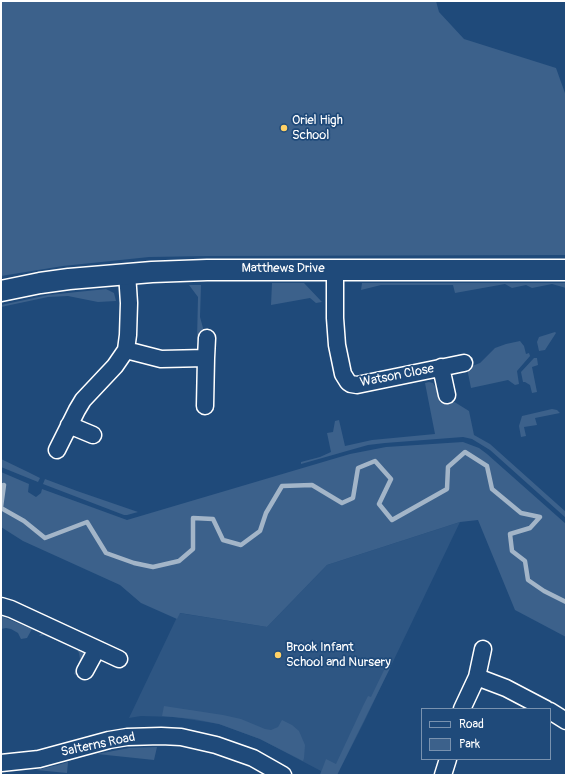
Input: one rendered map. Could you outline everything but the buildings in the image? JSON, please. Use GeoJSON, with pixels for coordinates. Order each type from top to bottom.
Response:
{"type":"FeatureCollection","features":[{"type":"Feature","properties":{"kind":"street","name":"Watson Close"},"geometry":{"type":"LineString","coordinates":[[335,269],[335,318],[337,346],[342,374],[348,382],[351,384],[357,384],[464,362]]}},
{"type":"Feature","properties":{"kind":"street","name":"Matthews Drive"},"geometry":{"type":"LineString","coordinates":[[1,291],[40,283],[127,273],[207,270],[566,270]]}},
{"type":"Feature","properties":{"kind":"street"},"geometry":{"type":"LineString","coordinates":[[57,450],[83,400],[115,366],[126,350],[129,309],[127,273]]}},
{"type":"Feature","properties":{"kind":"street"},"geometry":{"type":"LineString","coordinates":[[205,406],[206,338]]}},
{"type":"Feature","properties":{"kind":"street"},"geometry":{"type":"LineString","coordinates":[[126,350],[161,359],[206,358]]}},
{"type":"Feature","properties":{"kind":"street","name":"Watson Close"},"geometry":{"type":"LineString","coordinates":[[441,367],[447,395]]}},
{"type":"Feature","properties":{"kind":"street"},"geometry":{"type":"LineString","coordinates":[[70,425],[93,435]]}},
{"type":"Feature","properties":{"kind":"street"},"geometry":{"type":"LineString","coordinates":[[1,606],[11,609],[119,659]]}},
{"type":"Feature","properties":{"kind":"street"},"geometry":{"type":"LineString","coordinates":[[85,671],[97,649]]}},
{"type":"Feature","properties":{"kind":"street"},"geometry":{"type":"LineString","coordinates":[[462,708],[477,677],[483,649]]}},
{"type":"Feature","properties":{"kind":"street"},"geometry":{"type":"LineString","coordinates":[[477,677],[506,688],[544,708]]}},
{"type":"Feature","properties":{"kind":"street"},"geometry":{"type":"LineString","coordinates":[[551,712],[566,721]]}},
{"type":"Feature","properties":{"kind":"street","name":"Salterns Road"},"geometry":{"type":"LineString","coordinates":[[1,763],[39,759],[109,740],[132,736],[161,736],[181,737],[222,746],[253,758],[284,775]]}},
{"type":"Feature","properties":{"kind":"street"},"geometry":{"type":"LineString","coordinates":[[442,775],[448,760]]}},
{"type":"Feature","properties":{"kind":"shaded area","name":"Brook Infant School and Nursery"},"geometry":{"type":"Polygon","coordinates":[[[460,522],[337,775],[320,775],[321,771],[260,739],[219,724],[175,717],[141,716],[129,718],[179,613],[267,627],[327,565],[460,522]]]}},
{"type":"Feature","properties":{"kind":"green space","name":"Oriel High School"},"geometry":{"type":"Polygon","coordinates":[[[1,1],[436,1],[439,12],[464,39],[556,68],[566,96],[566,255],[149,257],[63,266],[1,276],[1,1]]]}},
{"type":"Feature","properties":{"kind":"green space"},"geometry":{"type":"Polygon","coordinates":[[[272,283],[304,283],[322,302],[316,303],[310,298],[271,305],[272,283]]]}},
{"type":"Feature","properties":{"kind":"green space"},"geometry":{"type":"Polygon","coordinates":[[[362,283],[566,283],[566,288],[552,284],[532,288],[526,285],[512,288],[505,284],[455,293],[453,285],[381,285],[361,290],[362,283]]]}},
{"type":"Feature","properties":{"kind":"green space"},"geometry":{"type":"Polygon","coordinates":[[[189,285],[201,285],[200,317],[203,328],[200,343],[197,340],[198,297],[189,285]]]}},
{"type":"Feature","properties":{"kind":"green space"},"geometry":{"type":"Polygon","coordinates":[[[106,289],[114,293],[116,301],[98,302],[68,296],[48,297],[1,307],[1,305],[48,295],[106,289]]]}},
{"type":"Feature","properties":{"kind":"green space"},"geometry":{"type":"Polygon","coordinates":[[[555,332],[556,333],[545,350],[539,351],[537,342],[539,337],[555,332]]]}},
{"type":"Feature","properties":{"kind":"green space"},"geometry":{"type":"Polygon","coordinates":[[[520,341],[524,346],[526,354],[529,353],[530,356],[517,371],[519,384],[515,385],[508,380],[471,388],[467,368],[480,363],[495,348],[520,341]]]}},
{"type":"Feature","properties":{"kind":"green space"},"geometry":{"type":"Polygon","coordinates":[[[534,358],[537,358],[538,365],[532,367],[537,392],[532,393],[530,385],[523,382],[521,372],[534,358]]]}},
{"type":"Feature","properties":{"kind":"green space"},"geometry":{"type":"Polygon","coordinates":[[[425,383],[433,383],[436,388],[439,399],[448,398],[469,411],[474,435],[490,444],[566,512],[566,518],[490,450],[472,439],[463,437],[368,445],[301,464],[301,462],[320,457],[331,452],[327,433],[333,432],[335,421],[339,420],[345,446],[372,440],[435,434],[425,383]]]}},
{"type":"Feature","properties":{"kind":"green space"},"geometry":{"type":"Polygon","coordinates":[[[552,409],[557,410],[560,413],[535,418],[537,425],[524,427],[526,436],[521,437],[519,426],[522,416],[552,409]]]}},
{"type":"Feature","properties":{"kind":"green space"},"geometry":{"type":"Polygon","coordinates":[[[463,442],[479,448],[487,454],[566,524],[566,637],[515,610],[478,520],[460,522],[327,565],[267,627],[180,613],[177,619],[141,603],[120,585],[23,541],[1,527],[1,472],[29,484],[28,492],[36,497],[41,493],[42,489],[127,520],[350,454],[386,447],[463,442]]]}},
{"type":"Feature","properties":{"kind":"green space"},"geometry":{"type":"Polygon","coordinates":[[[1,459],[40,478],[38,482],[1,467],[1,459]]]}},
{"type":"Feature","properties":{"kind":"green space"},"geometry":{"type":"Polygon","coordinates":[[[45,479],[138,512],[124,515],[43,484],[45,479]]]}},
{"type":"Feature","properties":{"kind":"green space"},"geometry":{"type":"Polygon","coordinates":[[[1,616],[32,629],[27,638],[21,639],[18,633],[11,629],[1,629],[1,616]]]}},
{"type":"Feature","properties":{"kind":"green space"},"geometry":{"type":"Polygon","coordinates":[[[43,632],[84,651],[84,661],[78,676],[74,674],[80,659],[77,650],[44,635],[39,636],[43,632]]]}},
{"type":"Feature","properties":{"kind":"green space"},"geometry":{"type":"Polygon","coordinates":[[[386,666],[390,668],[337,775],[320,775],[326,759],[336,764],[368,696],[371,697],[386,666]]]}},
{"type":"Feature","properties":{"kind":"green space"},"geometry":{"type":"Polygon","coordinates":[[[164,706],[241,719],[271,730],[278,727],[282,720],[292,725],[299,731],[305,745],[303,761],[260,739],[219,724],[194,719],[162,716],[164,706]]]}},
{"type":"Feature","properties":{"kind":"green space"},"geometry":{"type":"Polygon","coordinates":[[[157,747],[154,760],[97,754],[129,748],[157,747]]]}},
{"type":"Feature","properties":{"kind":"green space"},"geometry":{"type":"Polygon","coordinates":[[[68,762],[67,773],[36,770],[58,765],[68,762]]]}},
{"type":"Feature","properties":{"kind":"waterway"},"geometry":{"type":"LineString","coordinates":[[1,508],[24,521],[45,538],[87,522],[106,553],[134,563],[153,567],[179,561],[193,549],[193,518],[213,519],[223,540],[241,545],[260,531],[266,513],[282,486],[312,485],[342,503],[353,498],[358,468],[375,461],[391,479],[379,504],[392,520],[447,489],[448,467],[465,452],[487,466],[492,489],[521,513],[540,517],[530,528],[510,534],[512,551],[525,561],[528,580],[544,591],[566,602]]}},
{"type":"Feature","properties":{"kind":"waterway"},"geometry":{"type":"LineString","coordinates":[[1,486],[4,485],[1,507]]}},
{"type":"Feature","properties":{"kind":"place","name":"Oriel High School"},"geometry":{"type":"Point","coordinates":[284,128]}},
{"type":"Feature","properties":{"kind":"place","name":"Brook Infant School and Nursery"},"geometry":{"type":"Point","coordinates":[278,655]}}]}
